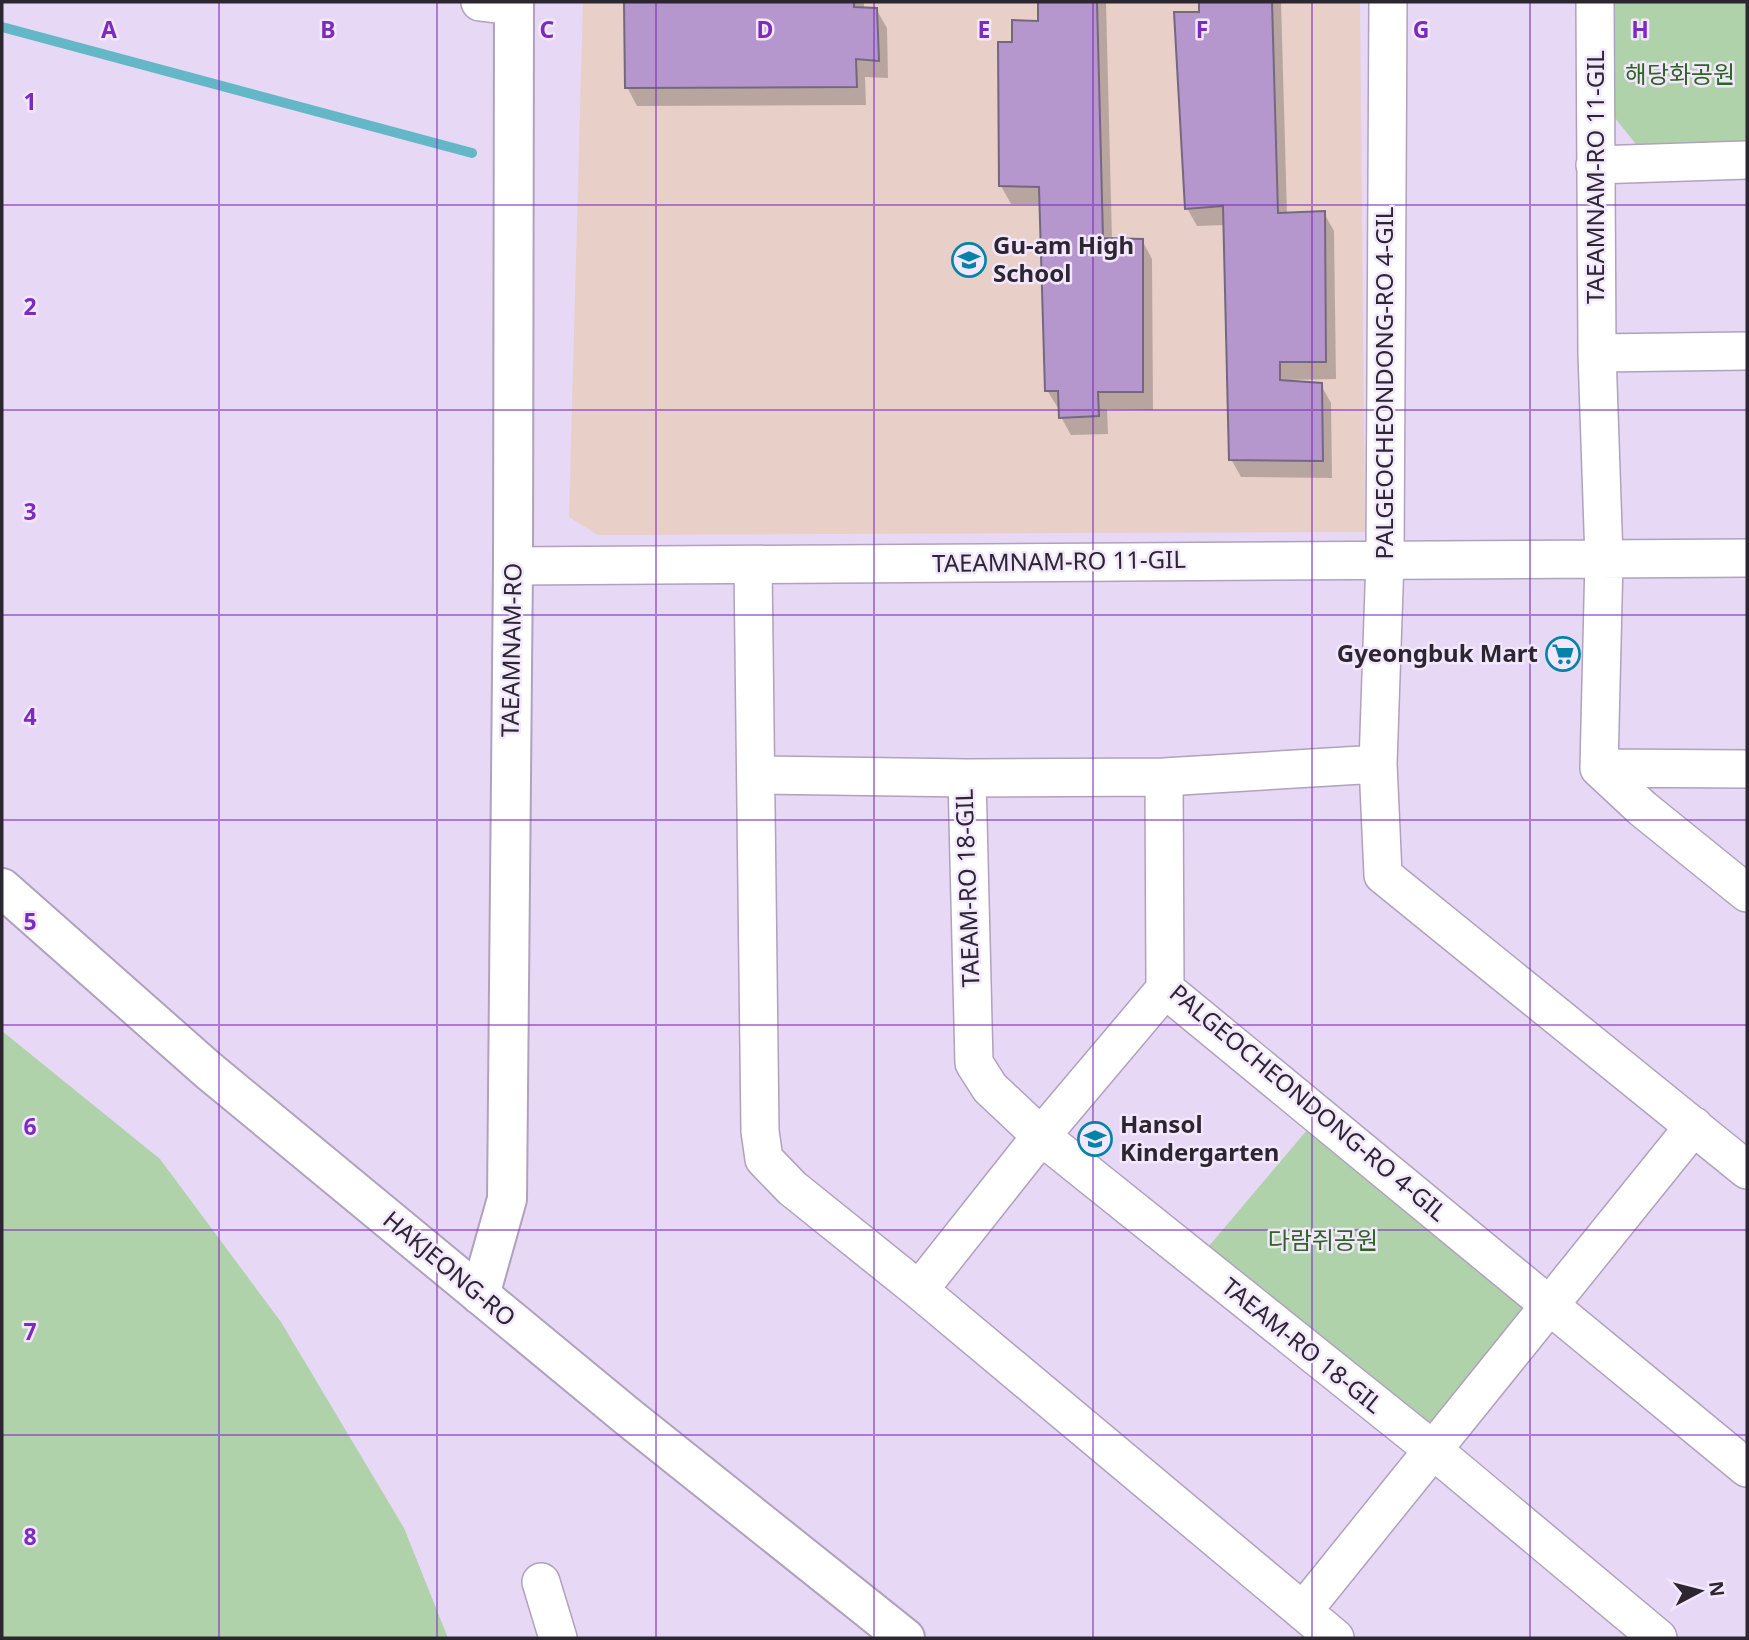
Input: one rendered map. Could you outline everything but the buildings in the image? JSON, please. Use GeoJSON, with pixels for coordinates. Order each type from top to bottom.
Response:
{"type":"FeatureCollection","features":[{"type":"Feature","properties":{"kind":"main road","name":"TAEAMNAM-RO"},"geometry":{"type":"LineString","coordinates":[[480,1295],[507,1199],[513,566],[503,3]]}},
{"type":"Feature","properties":{"kind":"main road","name":"HAKJEONG-RO"},"geometry":{"type":"LineString","coordinates":[[2,888],[208,1070],[480,1295],[905,1638]]}},
{"type":"Feature","properties":{"kind":"street","name":"PALGEOCHEONDONG-RO 4-GIL"},"geometry":{"type":"LineString","coordinates":[[1388,2],[1385,559],[1378,764],[1383,875],[1747,1170]]}},
{"type":"Feature","properties":{"kind":"street","name":"TAEAMNAM-RO 11-GIL"},"geometry":{"type":"LineString","coordinates":[[1595,2],[1597,353],[1605,559],[1599,768]]}},
{"type":"Feature","properties":{"kind":"street"},"geometry":{"type":"LineString","coordinates":[[1595,165],[1747,160]]}},
{"type":"Feature","properties":{"kind":"street"},"geometry":{"type":"LineString","coordinates":[[1597,353],[1747,351]]}},
{"type":"Feature","properties":{"kind":"street","name":"TAEAMNAM-RO 11-GIL"},"geometry":{"type":"LineString","coordinates":[[513,566],[1747,558]]}},
{"type":"Feature","properties":{"kind":"street"},"geometry":{"type":"LineString","coordinates":[[753,565],[760,1131],[764,1160],[792,1188],[919,1290],[1335,1638]]}},
{"type":"Feature","properties":{"kind":"street"},"geometry":{"type":"LineString","coordinates":[[967,778],[1164,777],[1378,764]]}},
{"type":"Feature","properties":{"kind":"street"},"geometry":{"type":"LineString","coordinates":[[1599,768],[1747,769]]}},
{"type":"Feature","properties":{"kind":"street"},"geometry":{"type":"LineString","coordinates":[[1599,768],[1643,809],[1747,893]]}},
{"type":"Feature","properties":{"kind":"street","name":"TAEAM-RO 18-GIL"},"geometry":{"type":"LineString","coordinates":[[756,775],[967,778],[974,1063],[990,1088],[1041,1136],[1433,1450],[1658,1638]]}},
{"type":"Feature","properties":{"kind":"street","name":"PALGEOCHEONDONG-RO 4-GIL"},"geometry":{"type":"LineString","coordinates":[[1164,777],[1165,989],[1747,1468]]}},
{"type":"Feature","properties":{"kind":"street"},"geometry":{"type":"LineString","coordinates":[[919,1290],[1041,1136],[1165,989]]}},
{"type":"Feature","properties":{"kind":"street"},"geometry":{"type":"LineString","coordinates":[[1303,1611],[1694,1126]]}},
{"type":"Feature","properties":{"kind":"street"},"geometry":{"type":"LineString","coordinates":[[541,1582],[558,1638]]}},
{"type":"Feature","properties":{"kind":"shaded area","name":"Gu-am High School"},"geometry":{"type":"Polygon","coordinates":[[[583,2],[1360,2],[1365,532],[598,535],[569,517],[583,2]]]}},
{"type":"Feature","properties":{"kind":"green space","name":"해당화공원"},"geometry":{"type":"Polygon","coordinates":[[[1613,2],[1747,2],[1747,144],[1639,148],[1615,118],[1613,2]]]}},
{"type":"Feature","properties":{"kind":"green space"},"geometry":{"type":"Polygon","coordinates":[[[2,1031],[160,1159],[281,1322],[404,1528],[448,1638],[2,1638],[2,1031]]]}},
{"type":"Feature","properties":{"kind":"green space","name":"다람쥐공원"},"geometry":{"type":"Polygon","coordinates":[[[1313,1123],[1530,1305],[1432,1436],[1203,1253],[1313,1123]]]}},
{"type":"Feature","properties":{"kind":"waterway"},"geometry":{"type":"LineString","coordinates":[[2,27],[472,153]]}},
{"type":"Feature","properties":{"kind":"place","name":"Gu-am High School"},"geometry":{"type":"Point","coordinates":[969,260]}},
{"type":"Feature","properties":{"kind":"place","name":"Gyeongbuk Mart"},"geometry":{"type":"Point","coordinates":[1563,654]}},
{"type":"Feature","properties":{"kind":"place","name":"Hansol Kindergarten"},"geometry":{"type":"Point","coordinates":[1095,1139]}}]}
